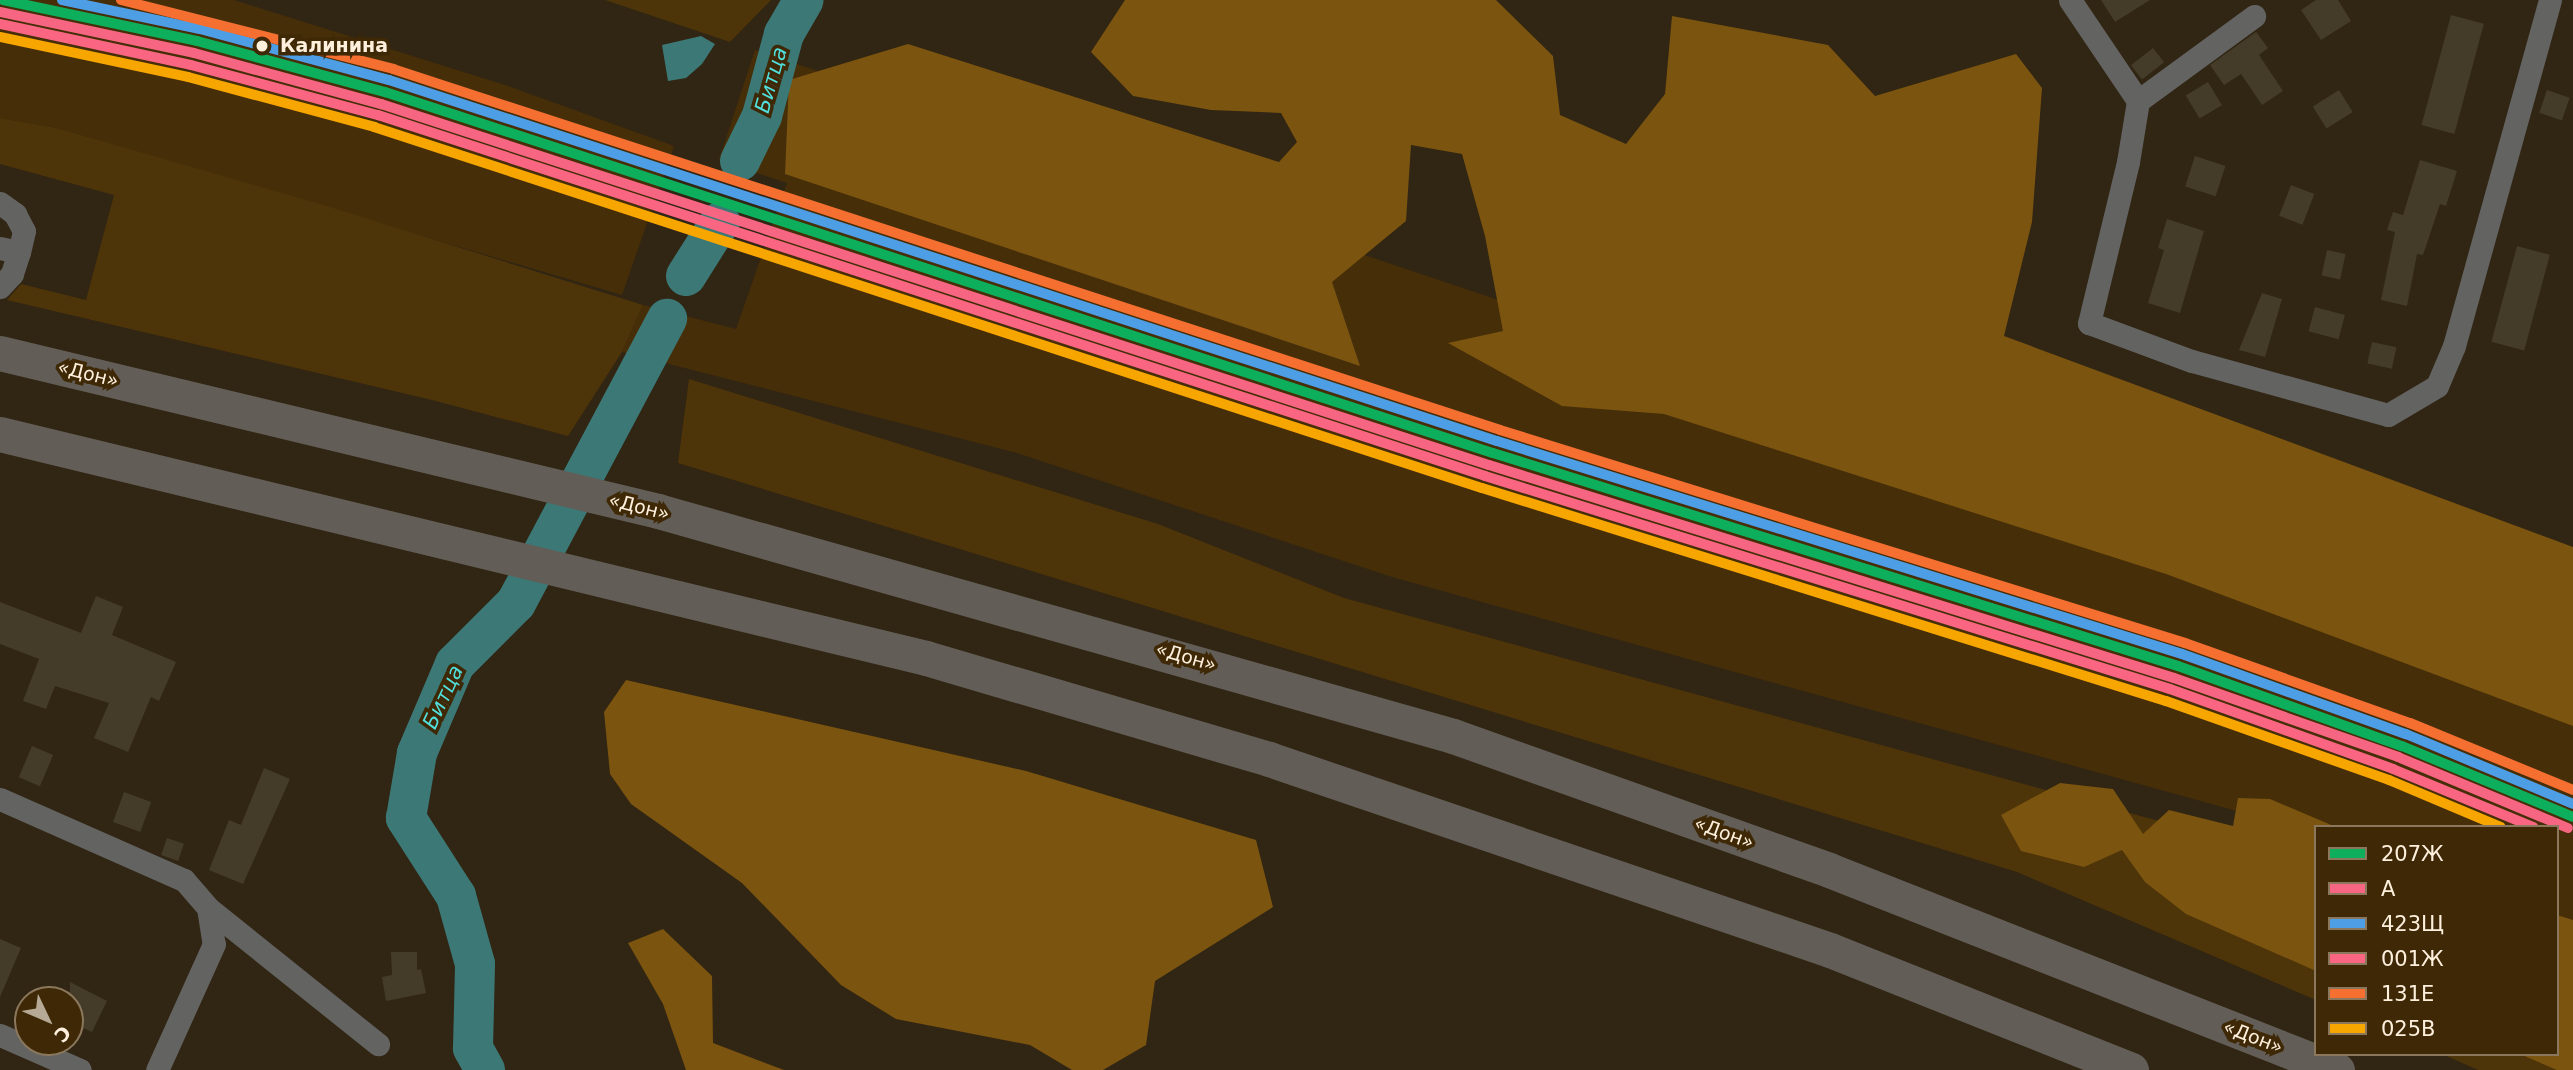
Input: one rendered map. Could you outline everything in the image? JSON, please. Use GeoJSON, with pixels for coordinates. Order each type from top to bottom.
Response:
{"type":"FeatureCollection","features":[{"type":"Feature","properties":{"kind":"highway","name":"«Дон»"},"geometry":{"type":"LineString","coordinates":[[0,353],[658,511],[1453,736],[1829,870],[2337,1070]]}},
{"type":"Feature","properties":{"kind":"highway"},"geometry":{"type":"LineString","coordinates":[[0,433],[629,583],[926,658],[1269,759],[1830,950],[2131,1070]]}},
{"type":"Feature","properties":{"kind":"street"},"geometry":{"type":"LineString","coordinates":[[2070,0],[2138,101],[2128,162],[2089,323],[2192,361],[2388,415],[2437,386],[2454,346],[2550,0]]}},
{"type":"Feature","properties":{"kind":"street"},"geometry":{"type":"LineString","coordinates":[[2138,101],[2254,16]]}},
{"type":"Feature","properties":{"kind":"street"},"geometry":{"type":"LineString","coordinates":[[0,203],[15,214],[23,231],[10,250],[12,274],[0,287]]}},
{"type":"Feature","properties":{"kind":"street"},"geometry":{"type":"LineString","coordinates":[[0,799],[184,880],[208,908],[378,1044]]}},
{"type":"Feature","properties":{"kind":"street"},"geometry":{"type":"LineString","coordinates":[[157,1070],[214,944],[208,908]]}},
{"type":"Feature","properties":{"kind":"street"},"geometry":{"type":"LineString","coordinates":[[0,1035],[80,1070]]}},
{"type":"Feature","properties":{"kind":"shaded area"},"geometry":{"type":"Polygon","coordinates":[[[0,0],[234,0],[508,86],[674,146],[622,295],[57,128],[0,118],[0,0]]]}},
{"type":"Feature","properties":{"kind":"shaded area"},"geometry":{"type":"Polygon","coordinates":[[[605,0],[771,0],[730,42],[605,0]]]}},
{"type":"Feature","properties":{"kind":"shaded area"},"geometry":{"type":"Polygon","coordinates":[[[1125,0],[1496,0],[1553,56],[1560,115],[1626,144],[1665,94],[1672,16],[1828,45],[1875,96],[2016,54],[2042,88],[2032,222],[2004,336],[2573,547],[2573,726],[2166,574],[1664,414],[1562,406],[1448,343],[1503,331],[1485,236],[1462,154],[1411,145],[1406,221],[1332,282],[1360,366],[785,174],[789,80],[908,44],[1279,162],[1297,142],[1281,113],[1211,110],[1133,96],[1091,52],[1125,0]]]}},
{"type":"Feature","properties":{"kind":"shaded area"},"geometry":{"type":"Polygon","coordinates":[[[755,50],[2215,541],[2573,669],[2573,941],[2559,936],[2559,825],[2314,825],[2314,832],[1392,577],[1017,453],[622,352],[643,305],[736,329],[787,183],[719,160],[755,50]]]}},
{"type":"Feature","properties":{"kind":"shaded area"},"geometry":{"type":"Polygon","coordinates":[[[0,118],[57,128],[327,206],[643,305],[622,352],[568,436],[432,400],[7,300],[21,284],[86,300],[114,195],[0,164],[0,118]]]}},
{"type":"Feature","properties":{"kind":"shaded area"},"geometry":{"type":"Polygon","coordinates":[[[689,379],[1158,524],[1344,598],[2314,863],[2314,999],[2017,872],[678,463],[689,379]]]}},
{"type":"Feature","properties":{"kind":"shaded area"},"geometry":{"type":"Polygon","coordinates":[[[626,680],[1026,771],[1256,840],[1273,907],[1155,981],[1146,1045],[1103,1070],[1072,1070],[1030,1045],[896,1019],[841,985],[742,883],[631,804],[610,774],[604,712],[626,680]]]}},
{"type":"Feature","properties":{"kind":"shaded area"},"geometry":{"type":"Polygon","coordinates":[[[2060,783],[2113,789],[2143,834],[2169,810],[2233,826],[2238,798],[2270,799],[2331,825],[2314,825],[2314,970],[2186,914],[2145,882],[2122,850],[2084,867],[2021,851],[2001,815],[2060,783]]]}},
{"type":"Feature","properties":{"kind":"shaded area"},"geometry":{"type":"Polygon","coordinates":[[[2559,916],[2573,920],[2573,1070],[2557,1070],[2525,1056],[2559,1056],[2559,916]]]}},
{"type":"Feature","properties":{"kind":"shaded area"},"geometry":{"type":"Polygon","coordinates":[[[663,929],[712,976],[713,1043],[784,1070],[686,1070],[663,1004],[628,943],[663,929]]]}},
{"type":"Feature","properties":{"kind":"shaded area"},"geometry":{"type":"Polygon","coordinates":[[[2446,1056],[2559,1056],[2573,1070],[2478,1070],[2446,1056]]]}},
{"type":"Feature","properties":{"kind":"water"},"geometry":{"type":"Polygon","coordinates":[[[701,36],[715,44],[702,64],[686,78],[668,81],[662,45],[701,36]]]}},
{"type":"Feature","properties":{"kind":"building"},"geometry":{"type":"Polygon","coordinates":[[[2101,0],[2150,0],[2115,22],[2101,0]]]}},
{"type":"Feature","properties":{"kind":"building"},"geometry":{"type":"Polygon","coordinates":[[[2316,0],[2338,0],[2351,21],[2321,40],[2301,10],[2316,0]]]}},
{"type":"Feature","properties":{"kind":"building"},"geometry":{"type":"Polygon","coordinates":[[[2451,15],[2484,24],[2454,134],[2421,125],[2451,15]]]}},
{"type":"Feature","properties":{"kind":"building"},"geometry":{"type":"Polygon","coordinates":[[[2256,32],[2268,48],[2259,55],[2283,91],[2262,105],[2241,74],[2224,85],[2210,65],[2256,32]]]}},
{"type":"Feature","properties":{"kind":"building"},"geometry":{"type":"Polygon","coordinates":[[[2153,48],[2164,62],[2142,79],[2131,65],[2153,48]]]}},
{"type":"Feature","properties":{"kind":"building"},"geometry":{"type":"Polygon","coordinates":[[[2208,82],[2222,105],[2200,119],[2186,95],[2208,82]]]}},
{"type":"Feature","properties":{"kind":"building"},"geometry":{"type":"Polygon","coordinates":[[[2339,90],[2353,112],[2326,128],[2313,106],[2339,90]]]}},
{"type":"Feature","properties":{"kind":"building"},"geometry":{"type":"Polygon","coordinates":[[[2547,90],[2570,98],[2562,121],[2539,113],[2547,90]]]}},
{"type":"Feature","properties":{"kind":"building"},"geometry":{"type":"Polygon","coordinates":[[[2195,156],[2225,166],[2216,196],[2185,186],[2195,156]]]}},
{"type":"Feature","properties":{"kind":"building"},"geometry":{"type":"Polygon","coordinates":[[[2420,160],[2457,171],[2446,206],[2440,204],[2423,255],[2417,254],[2407,306],[2381,300],[2395,232],[2387,230],[2393,212],[2403,215],[2420,160]]]}},
{"type":"Feature","properties":{"kind":"building"},"geometry":{"type":"Polygon","coordinates":[[[2291,185],[2314,194],[2303,225],[2279,216],[2291,185]]]}},
{"type":"Feature","properties":{"kind":"building"},"geometry":{"type":"Polygon","coordinates":[[[2167,219],[2204,231],[2180,313],[2148,303],[2164,250],[2158,248],[2167,219]]]}},
{"type":"Feature","properties":{"kind":"building"},"geometry":{"type":"Polygon","coordinates":[[[2517,246],[2550,255],[2524,350],[2491,342],[2517,246]]]}},
{"type":"Feature","properties":{"kind":"building"},"geometry":{"type":"Polygon","coordinates":[[[2327,250],[2346,254],[2340,279],[2322,275],[2327,250]]]}},
{"type":"Feature","properties":{"kind":"building"},"geometry":{"type":"Polygon","coordinates":[[[2262,293],[2282,299],[2265,357],[2239,350],[2262,293]]]}},
{"type":"Feature","properties":{"kind":"building"},"geometry":{"type":"Polygon","coordinates":[[[2315,307],[2345,315],[2338,339],[2309,331],[2315,307]]]}},
{"type":"Feature","properties":{"kind":"building"},"geometry":{"type":"Polygon","coordinates":[[[2372,342],[2396,347],[2392,369],[2367,364],[2372,342]]]}},
{"type":"Feature","properties":{"kind":"building"},"geometry":{"type":"Polygon","coordinates":[[[96,596],[123,607],[112,635],[176,662],[159,701],[151,697],[128,752],[94,738],[109,703],[55,686],[46,709],[23,701],[39,659],[0,644],[0,602],[81,633],[96,596]]]}},
{"type":"Feature","properties":{"kind":"building"},"geometry":{"type":"Polygon","coordinates":[[[32,746],[53,755],[40,786],[19,777],[32,746]]]}},
{"type":"Feature","properties":{"kind":"building"},"geometry":{"type":"Polygon","coordinates":[[[264,768],[290,779],[243,884],[209,870],[229,820],[241,825],[264,768]]]}},
{"type":"Feature","properties":{"kind":"building"},"geometry":{"type":"Polygon","coordinates":[[[124,792],[151,802],[140,832],[113,822],[124,792]]]}},
{"type":"Feature","properties":{"kind":"building"},"geometry":{"type":"Polygon","coordinates":[[[167,838],[184,844],[178,861],[161,855],[167,838]]]}},
{"type":"Feature","properties":{"kind":"building"},"geometry":{"type":"Polygon","coordinates":[[[0,939],[21,948],[0,997],[0,939]]]}},
{"type":"Feature","properties":{"kind":"building"},"geometry":{"type":"Polygon","coordinates":[[[391,952],[417,952],[417,970],[421,969],[426,993],[386,1001],[382,977],[392,975],[391,952]]]}},
{"type":"Feature","properties":{"kind":"building"},"geometry":{"type":"Polygon","coordinates":[[[84,989],[107,1001],[92,1032],[84,1028],[84,989]]]}},
{"type":"Feature","properties":{"kind":"waterway","name":"Битца"},"geometry":{"type":"LineString","coordinates":[[740,161],[762,116],[784,34],[804,0]]}},
{"type":"Feature","properties":{"kind":"waterway","name":"Битца"},"geometry":{"type":"LineString","coordinates":[[686,276],[720,222]]}},
{"type":"Feature","properties":{"kind":"waterway","name":"Битца"},"geometry":{"type":"LineString","coordinates":[[485,1070],[473,1048],[475,964],[456,896],[406,818],[417,753],[455,664],[516,603],[667,319]]}},
{"type":"Feature","properties":{"kind":"transit line","name":"207Ж"},"geometry":{"type":"LineString","coordinates":[[3,0],[197,41],[385,92],[1493,453],[2178,666],[2402,746],[2573,817]]}},
{"type":"Feature","properties":{"kind":"transit line","name":"423Щ"},"geometry":{"type":"LineString","coordinates":[[62,0],[200,29],[389,80],[1497,441],[2182,654],[2406,734],[2573,804]]}},
{"type":"Feature","properties":{"kind":"transit line","name":"131Е"},"geometry":{"type":"LineString","coordinates":[[121,0],[393,69],[1500,430],[2185,643],[2410,723],[2573,790]]}},
{"type":"Feature","properties":{"kind":"transit line","name":"A"},"geometry":{"type":"LineString","coordinates":[[0,12],[194,53],[381,104],[1489,465],[2174,678],[2398,757],[2568,828]]}},
{"type":"Feature","properties":{"kind":"transit line","name":"001Ж"},"geometry":{"type":"LineString","coordinates":[[0,24],[191,65],[378,115],[1485,476],[2170,689],[2393,769],[2528,825]]}},
{"type":"Feature","properties":{"kind":"transit line","name":"025В"},"geometry":{"type":"LineString","coordinates":[[0,37],[188,77],[374,127],[1482,488],[2166,701],[2389,780],[2496,825]]}},
{"type":"Feature","properties":{"kind":"place","name":"Калинина"},"geometry":{"type":"Point","coordinates":[262,46]}}]}
